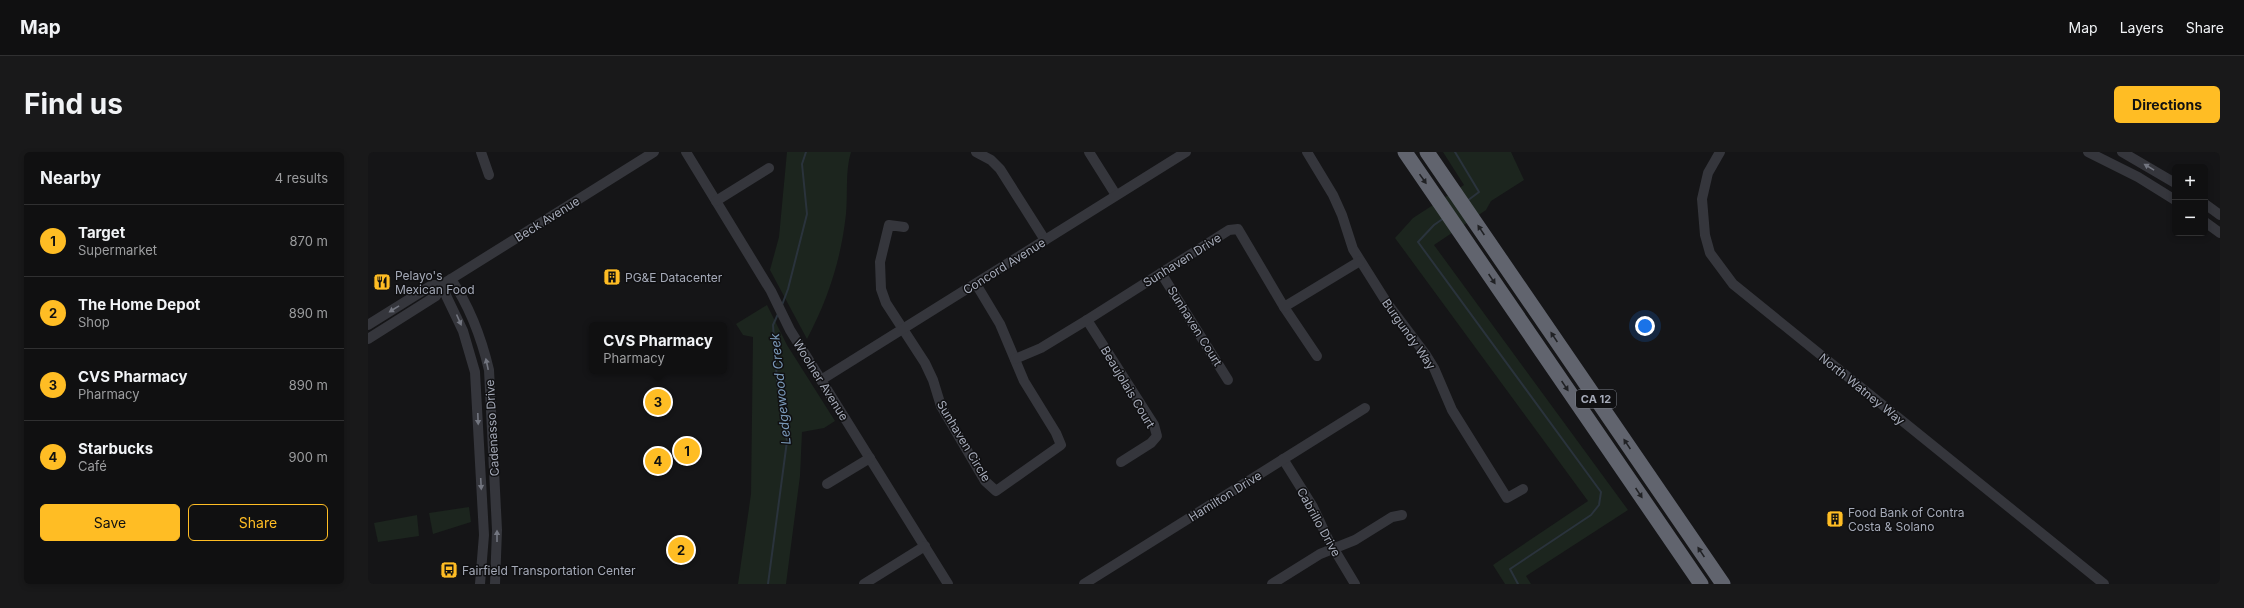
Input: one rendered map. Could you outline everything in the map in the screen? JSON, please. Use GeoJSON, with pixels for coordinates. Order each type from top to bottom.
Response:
{"type":"FeatureCollection","features":[{"type":"Feature","properties":{"kind":"highway","name":"CA 12"},"geometry":{"type":"LineString","coordinates":[[1405,152],[1700,584]]}},
{"type":"Feature","properties":{"kind":"highway","name":"CA 12"},"geometry":{"type":"LineString","coordinates":[[1428,152],[1723,584]]}},
{"type":"Feature","properties":{"kind":"street"},"geometry":{"type":"LineString","coordinates":[[481,152],[489,175]]}},
{"type":"Feature","properties":{"kind":"street","name":"Beck Avenue"},"geometry":{"type":"LineString","coordinates":[[368,339],[436,296],[441,286],[451,279],[654,152]]}},
{"type":"Feature","properties":{"kind":"street","name":"Woolner Avenue"},"geometry":{"type":"LineString","coordinates":[[686,152],[776,301],[793,336],[948,584]]}},
{"type":"Feature","properties":{"kind":"street"},"geometry":{"type":"LineString","coordinates":[[976,152],[991,160],[1000,169],[1044,240]]}},
{"type":"Feature","properties":{"kind":"street"},"geometry":{"type":"LineString","coordinates":[[1089,152],[1116,196]]}},
{"type":"Feature","properties":{"kind":"street","name":"Concord Avenue"},"geometry":{"type":"LineString","coordinates":[[821,380],[1186,152]]}},
{"type":"Feature","properties":{"kind":"street","name":"Burgundy Way"},"geometry":{"type":"LineString","coordinates":[[1307,152],[1333,195],[1342,215],[1352,249],[1387,303],[1426,355],[1452,410],[1507,498],[1523,490]]}},
{"type":"Feature","properties":{"kind":"street","name":"North Watney Way"},"geometry":{"type":"LineString","coordinates":[[1720,152],[1708,173],[1702,199],[1705,235],[1710,253],[1733,284],[2098,582]]}},
{"type":"Feature","properties":{"kind":"street"},"geometry":{"type":"LineString","coordinates":[[2088,152],[2138,177],[2172,198]]}},
{"type":"Feature","properties":{"kind":"street"},"geometry":{"type":"LineString","coordinates":[[2122,152],[2172,182]]}},
{"type":"Feature","properties":{"kind":"street"},"geometry":{"type":"LineString","coordinates":[[716,201],[769,168]]}},
{"type":"Feature","properties":{"kind":"street"},"geometry":{"type":"LineString","coordinates":[[2208,206],[2220,215]]}},
{"type":"Feature","properties":{"kind":"street"},"geometry":{"type":"LineString","coordinates":[[2208,224],[2220,233]]}},
{"type":"Feature","properties":{"kind":"street"},"geometry":{"type":"LineString","coordinates":[[903,328],[886,303],[881,290],[879,275],[889,225],[904,227]]}},
{"type":"Feature","properties":{"kind":"street","name":"Sunhaven Drive"},"geometry":{"type":"LineString","coordinates":[[1015,359],[1041,348],[1229,230],[1238,229],[1284,307]]}},
{"type":"Feature","properties":{"kind":"street"},"geometry":{"type":"LineString","coordinates":[[1317,356],[1284,307],[1360,261]]}},
{"type":"Feature","properties":{"kind":"street","name":"Sunhaven Court"},"geometry":{"type":"LineString","coordinates":[[1161,273],[1228,380]]}},
{"type":"Feature","properties":{"kind":"street","name":"Cadenasso Drive"},"geometry":{"type":"LineString","coordinates":[[451,279],[472,314],[484,346],[488,370],[497,530],[495,584]]}},
{"type":"Feature","properties":{"kind":"street","name":"Sunhaven Circle"},"geometry":{"type":"LineString","coordinates":[[903,328],[925,363],[933,380],[941,406],[985,481],[996,491],[1061,445],[1056,433],[1024,381],[1000,324],[976,284]]}},
{"type":"Feature","properties":{"kind":"street","name":"Beck Avenue"},"geometry":{"type":"LineString","coordinates":[[368,325],[432,285],[441,286]]}},
{"type":"Feature","properties":{"kind":"street","name":"Cadenasso Drive"},"geometry":{"type":"LineString","coordinates":[[441,286],[463,330],[474,372],[484,535],[480,584]]}},
{"type":"Feature","properties":{"kind":"street","name":"Beaujolais Court"},"geometry":{"type":"LineString","coordinates":[[1087,320],[1154,425],[1157,436],[1151,443],[1121,462]]}},
{"type":"Feature","properties":{"kind":"street","name":"Hamilton Drive"},"geometry":{"type":"LineString","coordinates":[[1084,584],[1365,408]]}},
{"type":"Feature","properties":{"kind":"street"},"geometry":{"type":"LineString","coordinates":[[827,484],[870,458]]}},
{"type":"Feature","properties":{"kind":"street","name":"Cabrillo Drive"},"geometry":{"type":"LineString","coordinates":[[1283,459],[1313,507],[1334,549],[1354,584]]}},
{"type":"Feature","properties":{"kind":"street"},"geometry":{"type":"LineString","coordinates":[[1272,584],[1320,554],[1356,540],[1392,517],[1402,515]]}},
{"type":"Feature","properties":{"kind":"street"},"geometry":{"type":"LineString","coordinates":[[864,584],[925,546]]}},
{"type":"Feature","properties":{"kind":"shaded area"},"geometry":{"type":"Polygon","coordinates":[[[787,152],[851,152],[847,175],[846,214],[841,247],[827,294],[807,339],[770,270],[779,237],[787,152]]]}},
{"type":"Feature","properties":{"kind":"shaded area"},"geometry":{"type":"Polygon","coordinates":[[[1443,152],[1511,152],[1524,180],[1491,201],[1486,210],[1434,245],[1628,510],[1526,576],[1531,584],[1505,584],[1493,565],[1588,501],[1395,238],[1413,218],[1464,185],[1443,152]]]}},
{"type":"Feature","properties":{"kind":"shaded area"},"geometry":{"type":"Polygon","coordinates":[[[767,305],[787,345],[835,421],[824,428],[802,432],[800,476],[786,584],[738,584],[751,494],[753,337],[743,335],[736,324],[767,305]]]}},
{"type":"Feature","properties":{"kind":"shaded area"},"geometry":{"type":"Polygon","coordinates":[[[469,507],[471,522],[433,534],[429,513],[469,507]]]}},
{"type":"Feature","properties":{"kind":"shaded area"},"geometry":{"type":"Polygon","coordinates":[[[417,515],[419,536],[378,542],[374,523],[417,515]]]}},
{"type":"Feature","properties":{"kind":"waterway","name":"Ledgewood Creek"},"geometry":{"type":"LineString","coordinates":[[782,305],[788,289],[807,214],[802,164],[806,152]]}},
{"type":"Feature","properties":{"kind":"waterway"},"geometry":{"type":"LineString","coordinates":[[1455,152],[1479,192],[1467,201]]}},
{"type":"Feature","properties":{"kind":"waterway"},"geometry":{"type":"LineString","coordinates":[[1444,218],[1434,225],[1418,242],[1601,492],[1599,505],[1591,515],[1510,569],[1518,584]]}},
{"type":"Feature","properties":{"kind":"waterway","name":"Ledgewood Creek"},"geometry":{"type":"LineString","coordinates":[[768,584],[787,441],[777,380],[773,325],[778,314]]}},
{"type":"Feature","properties":{"kind":"place","name":"PG&E Datacenter"},"geometry":{"type":"Point","coordinates":[612,277]}},
{"type":"Feature","properties":{"kind":"place","name":"Pelayo's Mexican Food"},"geometry":{"type":"Point","coordinates":[382,282]}},
{"type":"Feature","properties":{"kind":"place","name":"CVS Pharmacy"},"geometry":{"type":"Point","coordinates":[658,402]}},
{"type":"Feature","properties":{"kind":"place","name":"Target"},"geometry":{"type":"Point","coordinates":[687,451]}},
{"type":"Feature","properties":{"kind":"place","name":"Starbucks"},"geometry":{"type":"Point","coordinates":[658,461]}},
{"type":"Feature","properties":{"kind":"place","name":"Food Bank of Contra Costa & Solano"},"geometry":{"type":"Point","coordinates":[1835,519]}},
{"type":"Feature","properties":{"kind":"place","name":"The Home Depot"},"geometry":{"type":"Point","coordinates":[681,550]}},
{"type":"Feature","properties":{"kind":"place","name":"Fairfield Transportation Center"},"geometry":{"type":"Point","coordinates":[449,570]}}]}
